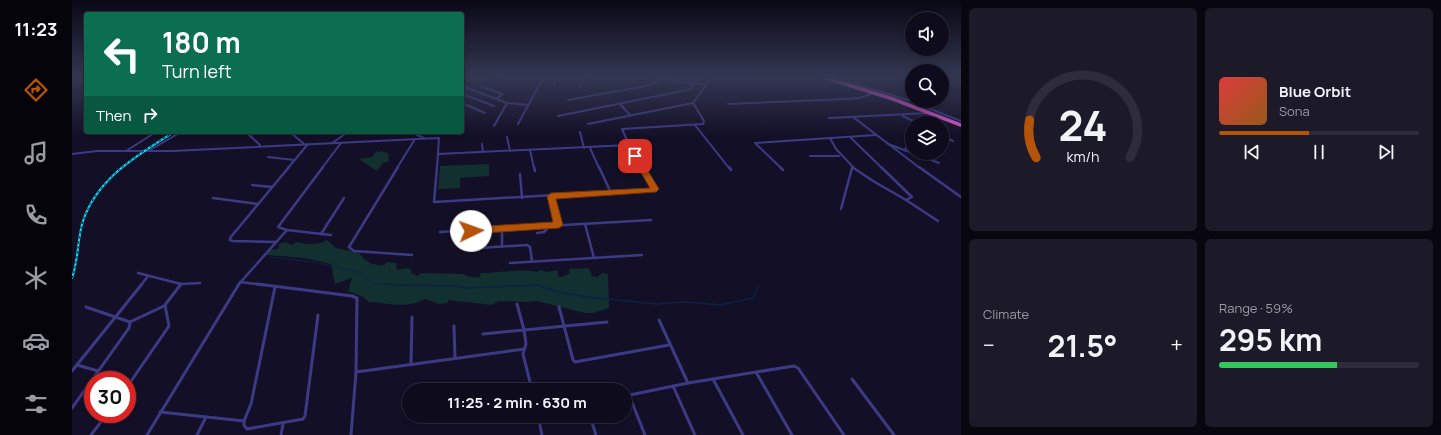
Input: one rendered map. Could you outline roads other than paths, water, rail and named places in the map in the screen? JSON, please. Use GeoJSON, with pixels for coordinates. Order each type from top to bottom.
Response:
{"type":"FeatureCollection","features":[{"type":"Feature","properties":{"kind":"highway"},"geometry":{"type":"LineString","coordinates":[[889,97],[961,125]]}},
{"type":"Feature","properties":{"kind":"street"},"geometry":{"type":"LineString","coordinates":[[471,97],[494,106]]}},
{"type":"Feature","properties":{"kind":"street"},"geometry":{"type":"LineString","coordinates":[[492,97],[507,103],[528,105]]}},
{"type":"Feature","properties":{"kind":"street"},"geometry":{"type":"LineString","coordinates":[[518,124],[533,97]]}},
{"type":"Feature","properties":{"kind":"street"},"geometry":{"type":"LineString","coordinates":[[568,100],[583,97]]}},
{"type":"Feature","properties":{"kind":"street"},"geometry":{"type":"LineString","coordinates":[[558,116],[652,97]]}},
{"type":"Feature","properties":{"kind":"street"},"geometry":{"type":"LineString","coordinates":[[588,124],[693,103],[697,97]]}},
{"type":"Feature","properties":{"kind":"street"},"geometry":{"type":"LineString","coordinates":[[728,104],[860,97]]}},
{"type":"Feature","properties":{"kind":"street"},"geometry":{"type":"LineString","coordinates":[[899,97],[961,121]]}},
{"type":"Feature","properties":{"kind":"street"},"geometry":{"type":"LineString","coordinates":[[464,103],[485,113]]}},
{"type":"Feature","properties":{"kind":"street"},"geometry":{"type":"LineString","coordinates":[[494,126],[507,103]]}},
{"type":"Feature","properties":{"kind":"street"},"geometry":{"type":"LineString","coordinates":[[72,154],[94,150],[170,151],[260,145],[439,138],[434,202],[653,190],[655,189],[629,145],[622,129],[704,123],[693,103]]}},
{"type":"Feature","properties":{"kind":"street"},"geometry":{"type":"LineString","coordinates":[[620,104],[630,116]]}},
{"type":"Feature","properties":{"kind":"street"},"geometry":{"type":"LineString","coordinates":[[830,118],[932,113]]}},
{"type":"Feature","properties":{"kind":"street"},"geometry":{"type":"LineString","coordinates":[[853,117],[961,197]]}},
{"type":"Feature","properties":{"kind":"street"},"geometry":{"type":"LineString","coordinates":[[695,124],[731,170]]}},
{"type":"Feature","properties":{"kind":"street"},"geometry":{"type":"LineString","coordinates":[[580,132],[584,148]]}},
{"type":"Feature","properties":{"kind":"street"},"geometry":{"type":"LineString","coordinates":[[126,151],[153,134]]}},
{"type":"Feature","properties":{"kind":"street"},"geometry":{"type":"LineString","coordinates":[[150,150],[178,134]]}},
{"type":"Feature","properties":{"kind":"street"},"geometry":{"type":"LineString","coordinates":[[248,134],[260,145]]}},
{"type":"Feature","properties":{"kind":"street"},"geometry":{"type":"LineString","coordinates":[[292,134],[305,144]]}},
{"type":"Feature","properties":{"kind":"street"},"geometry":{"type":"LineString","coordinates":[[331,143],[345,134]]}},
{"type":"Feature","properties":{"kind":"street"},"geometry":{"type":"LineString","coordinates":[[415,134],[424,139]]}},
{"type":"Feature","properties":{"kind":"street"},"geometry":{"type":"LineString","coordinates":[[783,170],[755,143],[850,138],[876,135]]}},
{"type":"Feature","properties":{"kind":"street"},"geometry":{"type":"LineString","coordinates":[[507,137],[510,151]]}},
{"type":"Feature","properties":{"kind":"street"},"geometry":{"type":"LineString","coordinates":[[830,138],[839,156],[852,168],[938,220]]}},
{"type":"Feature","properties":{"kind":"street"},"geometry":{"type":"LineString","coordinates":[[850,138],[912,196],[906,200]]}},
{"type":"Feature","properties":{"kind":"street"},"geometry":{"type":"LineString","coordinates":[[412,255],[354,251],[348,247],[415,139]]}},
{"type":"Feature","properties":{"kind":"street"},"geometry":{"type":"LineString","coordinates":[[331,235],[287,230],[278,227],[341,142]]}},
{"type":"Feature","properties":{"kind":"street"},"geometry":{"type":"LineString","coordinates":[[885,142],[905,150]]}},
{"type":"Feature","properties":{"kind":"street"},"geometry":{"type":"LineString","coordinates":[[276,242],[230,240],[230,237],[309,144]]}},
{"type":"Feature","properties":{"kind":"street"},"geometry":{"type":"LineString","coordinates":[[482,144],[483,152]]}},
{"type":"Feature","properties":{"kind":"street"},"geometry":{"type":"LineString","coordinates":[[438,154],[629,145]]}},
{"type":"Feature","properties":{"kind":"street"},"geometry":{"type":"LineString","coordinates":[[590,148],[611,193]]}},
{"type":"Feature","properties":{"kind":"street"},"geometry":{"type":"LineString","coordinates":[[530,150],[535,171]]}},
{"type":"Feature","properties":{"kind":"street"},"geometry":{"type":"LineString","coordinates":[[268,156],[294,160]]}},
{"type":"Feature","properties":{"kind":"street"},"geometry":{"type":"LineString","coordinates":[[810,156],[839,156]]}},
{"type":"Feature","properties":{"kind":"street"},"geometry":{"type":"LineString","coordinates":[[929,160],[939,164]]}},
{"type":"Feature","properties":{"kind":"street"},"geometry":{"type":"LineString","coordinates":[[841,209],[852,168]]}},
{"type":"Feature","properties":{"kind":"street"},"geometry":{"type":"LineString","coordinates":[[520,174],[522,198]]}},
{"type":"Feature","properties":{"kind":"street"},"geometry":{"type":"LineString","coordinates":[[252,185],[272,187]]}},
{"type":"Feature","properties":{"kind":"street"},"geometry":{"type":"LineString","coordinates":[[551,196],[559,225]]}},
{"type":"Feature","properties":{"kind":"street"},"geometry":{"type":"LineString","coordinates":[[213,198],[259,204]]}},
{"type":"Feature","properties":{"kind":"street"},"geometry":{"type":"LineString","coordinates":[[321,234],[344,198]]}},
{"type":"Feature","properties":{"kind":"street"},"geometry":{"type":"LineString","coordinates":[[440,232],[651,220]]}},
{"type":"Feature","properties":{"kind":"street"},"geometry":{"type":"LineString","coordinates":[[585,224],[594,258]]}},
{"type":"Feature","properties":{"kind":"street"},"geometry":{"type":"LineString","coordinates":[[537,233],[544,232],[547,229],[546,226]]}},
{"type":"Feature","properties":{"kind":"street"},"geometry":{"type":"LineString","coordinates":[[502,229],[502,247]]}},
{"type":"Feature","properties":{"kind":"street"},"geometry":{"type":"LineString","coordinates":[[147,435],[240,282],[287,230]]}},
{"type":"Feature","properties":{"kind":"street"},"geometry":{"type":"LineString","coordinates":[[464,249],[528,246],[532,261]]}},
{"type":"Feature","properties":{"kind":"street"},"geometry":{"type":"LineString","coordinates":[[510,263],[642,255]]}},
{"type":"Feature","properties":{"kind":"street"},"geometry":{"type":"LineString","coordinates":[[138,273],[181,284],[200,282]]}},
{"type":"Feature","properties":{"kind":"street"},"geometry":{"type":"LineString","coordinates":[[72,371],[148,276]]}},
{"type":"Feature","properties":{"kind":"street"},"geometry":{"type":"LineString","coordinates":[[240,282],[352,296],[357,298],[356,372],[351,435]]}},
{"type":"Feature","properties":{"kind":"street"},"geometry":{"type":"LineString","coordinates":[[86,307],[130,322],[165,306],[181,284]]}},
{"type":"Feature","properties":{"kind":"street"},"geometry":{"type":"LineString","coordinates":[[275,287],[251,404],[244,421],[244,426],[248,429],[301,420],[305,416],[318,315]]}},
{"type":"Feature","properties":{"kind":"street"},"geometry":{"type":"LineString","coordinates":[[517,304],[524,330],[526,344],[523,354],[530,383]]}},
{"type":"Feature","properties":{"kind":"street"},"geometry":{"type":"LineString","coordinates":[[136,373],[169,326],[170,321],[164,309],[165,306]]}},
{"type":"Feature","properties":{"kind":"street"},"geometry":{"type":"LineString","coordinates":[[559,307],[573,360],[576,362],[633,350],[669,345]]}},
{"type":"Feature","properties":{"kind":"street"},"geometry":{"type":"LineString","coordinates":[[411,364],[412,317]]}},
{"type":"Feature","properties":{"kind":"street"},"geometry":{"type":"LineString","coordinates":[[659,320],[669,345],[688,383]]}},
{"type":"Feature","properties":{"kind":"street"},"geometry":{"type":"LineString","coordinates":[[77,365],[98,371],[129,328],[130,322]]}},
{"type":"Feature","properties":{"kind":"street"},"geometry":{"type":"LineString","coordinates":[[483,334],[607,322]]}},
{"type":"Feature","properties":{"kind":"street"},"geometry":{"type":"LineString","coordinates":[[454,326],[455,357]]}},
{"type":"Feature","properties":{"kind":"street"},"geometry":{"type":"LineString","coordinates":[[356,372],[455,357],[524,349]]}},
{"type":"Feature","properties":{"kind":"street"},"geometry":{"type":"LineString","coordinates":[[632,394],[688,383],[794,366],[798,368],[844,435]]}},
{"type":"Feature","properties":{"kind":"street"},"geometry":{"type":"LineString","coordinates":[[756,372],[792,435]]}},
{"type":"Feature","properties":{"kind":"street"},"geometry":{"type":"LineString","coordinates":[[713,379],[743,435]]}},
{"type":"Feature","properties":{"kind":"street"},"geometry":{"type":"LineString","coordinates":[[852,379],[894,435]]}},
{"type":"Feature","properties":{"kind":"street"},"geometry":{"type":"LineString","coordinates":[[673,386],[695,435]]}},
{"type":"Feature","properties":{"kind":"street"},"geometry":{"type":"LineString","coordinates":[[72,408],[84,391]]}},
{"type":"Feature","properties":{"kind":"street"},"geometry":{"type":"LineString","coordinates":[[632,406],[645,435]]}},
{"type":"Feature","properties":{"kind":"street"},"geometry":{"type":"LineString","coordinates":[[160,412],[244,421]]}},
{"type":"Feature","properties":{"kind":"street"},"geometry":{"type":"LineString","coordinates":[[197,435],[206,417]]}},
{"type":"Feature","properties":{"kind":"street"},"geometry":{"type":"LineString","coordinates":[[91,435],[100,423]]}},
{"type":"Feature","properties":{"kind":"street"},"geometry":{"type":"LineString","coordinates":[[281,435],[283,423]]}},
{"type":"Feature","properties":{"kind":"street"},"geometry":{"type":"LineString","coordinates":[[539,423],[542,435]]}},
{"type":"Feature","properties":{"kind":"street"},"geometry":{"type":"LineString","coordinates":[[592,423],[596,435]]}},
{"type":"Feature","properties":{"kind":"waterway"},"geometry":{"type":"LineString","coordinates":[[270,257],[314,262],[362,273],[371,283],[383,284]]}},
{"type":"Feature","properties":{"kind":"waterway"},"geometry":{"type":"LineString","coordinates":[[383,284],[467,288],[537,285]]}},
{"type":"Feature","properties":{"kind":"waterway"},"geometry":{"type":"LineString","coordinates":[[383,284],[395,285]]}},
{"type":"Feature","properties":{"kind":"waterway"},"geometry":{"type":"LineString","coordinates":[[537,285],[558,292],[587,297],[656,304],[686,302],[720,305],[753,298],[758,286]]}},
{"type":"Feature","properties":{"kind":"railway"},"geometry":{"type":"LineString","coordinates":[[72,278],[76,264],[83,221],[89,206],[98,192],[134,158],[171,134]]}}]}
